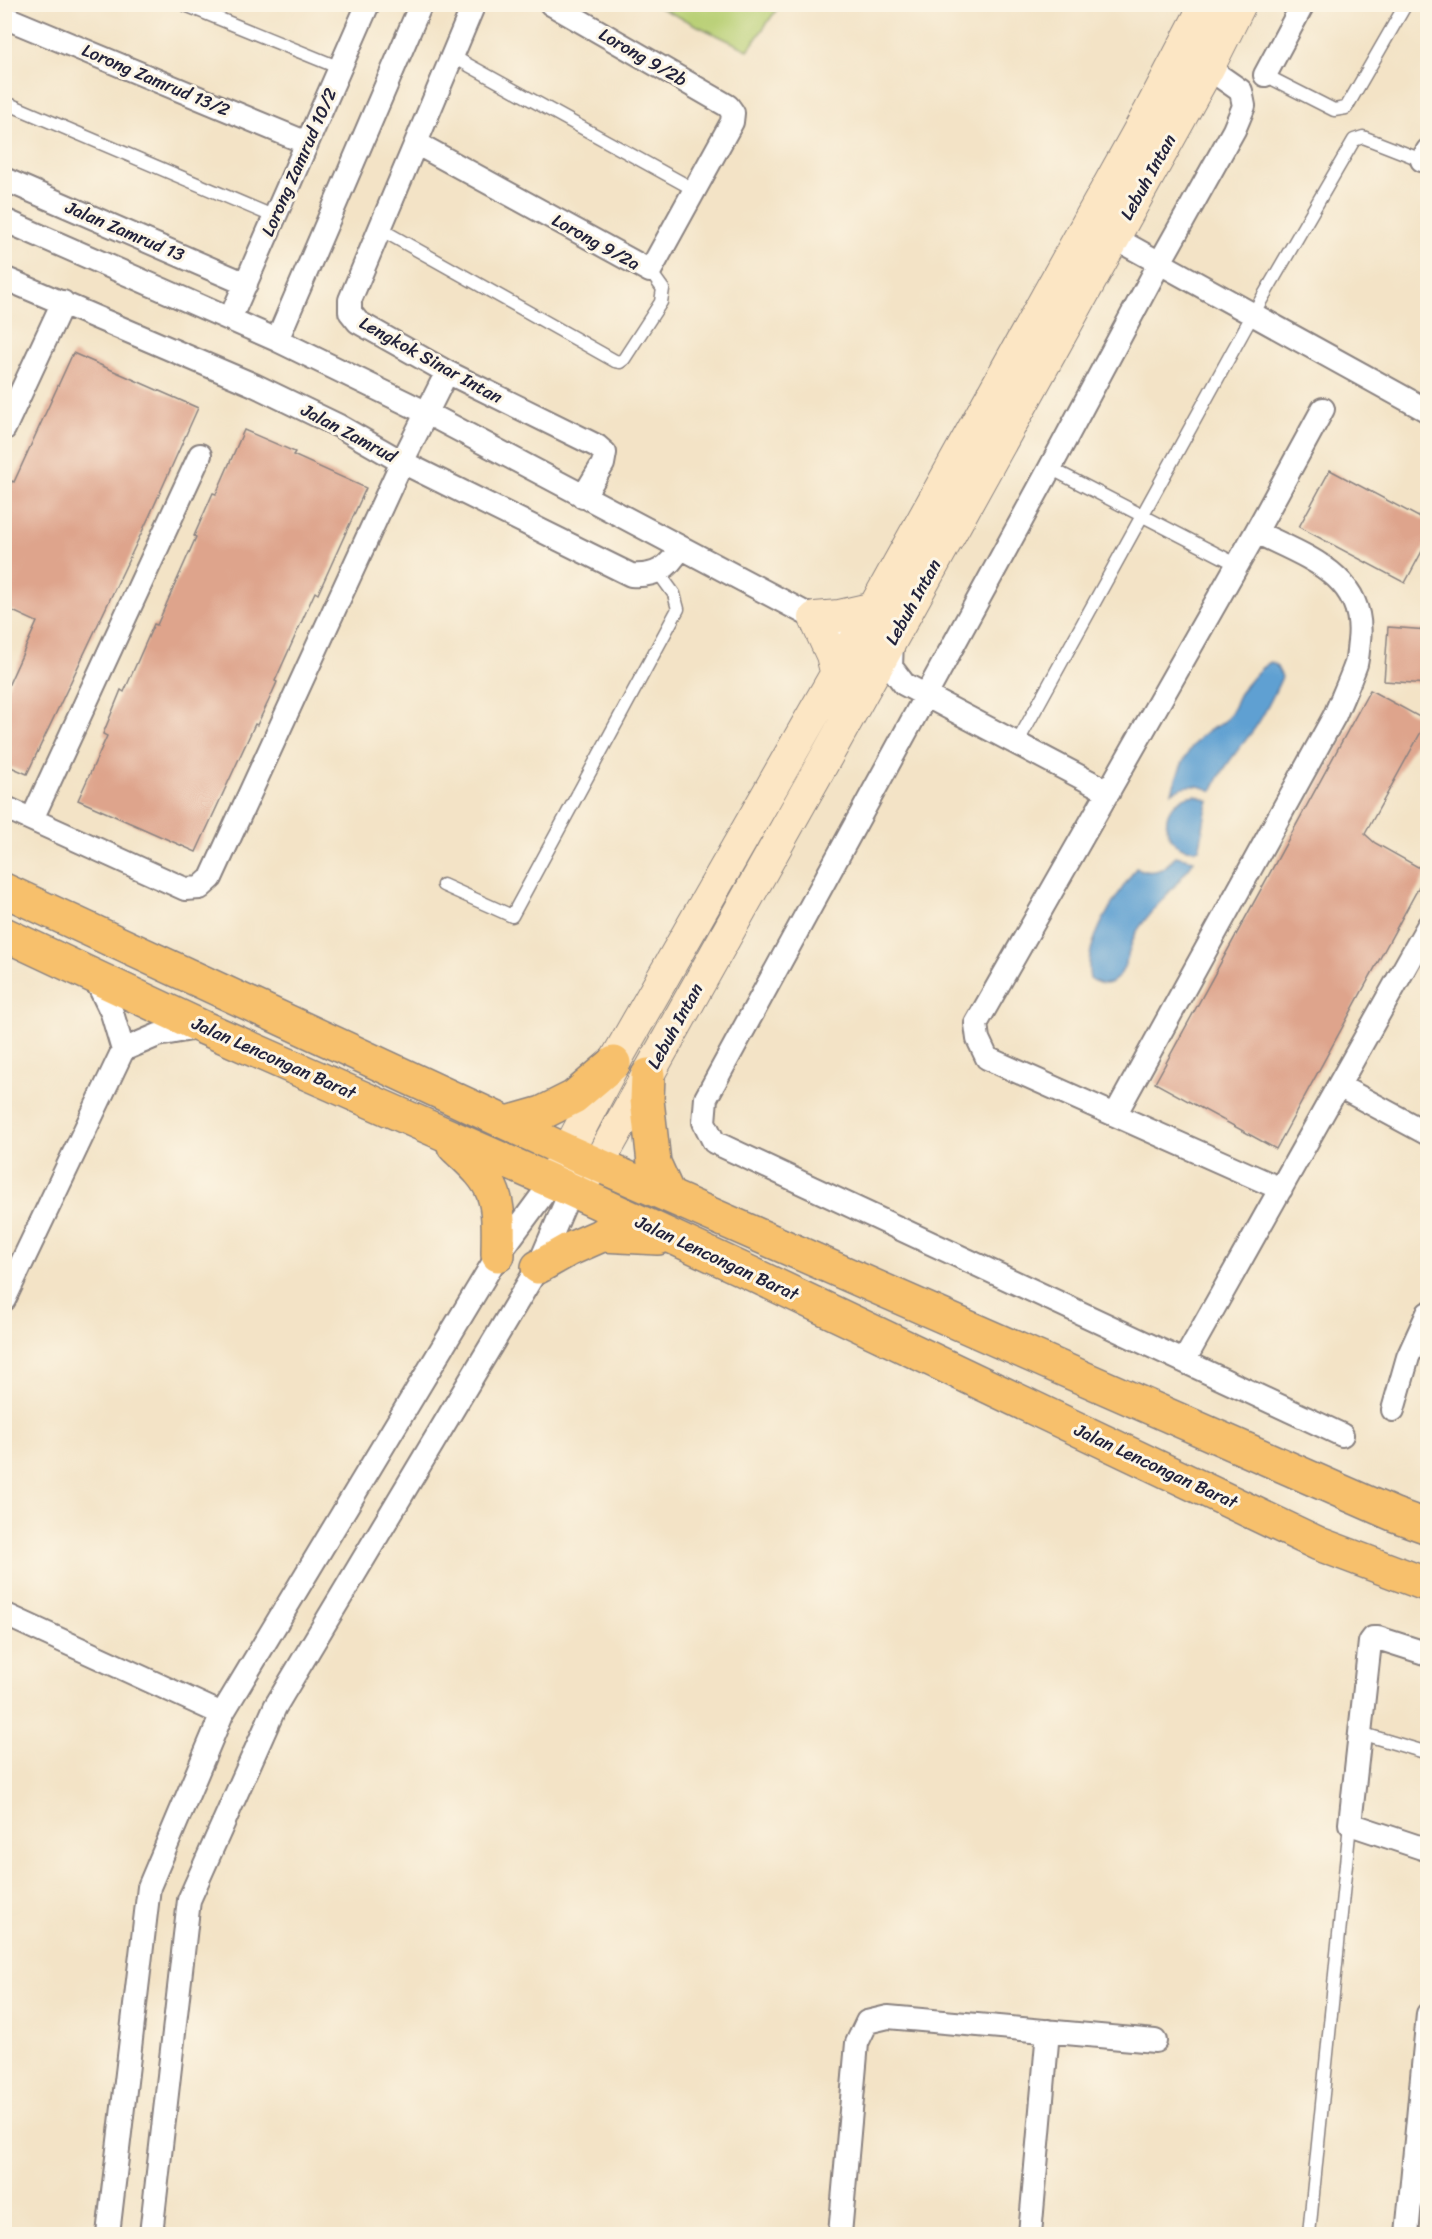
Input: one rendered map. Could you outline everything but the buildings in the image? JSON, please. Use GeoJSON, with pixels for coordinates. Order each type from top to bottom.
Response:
{"type":"FeatureCollection","features":[{"type":"Feature","properties":{"kind":"highway","name":"Jalan Lencongan Barat"},"geometry":{"type":"LineString","coordinates":[[4,890],[583,1158],[1395,1515],[1428,1527]]}},
{"type":"Feature","properties":{"kind":"highway","name":"Jalan Lencongan Barat"},"geometry":{"type":"LineString","coordinates":[[4,934],[202,1027],[681,1241],[1320,1544],[1428,1585]]}},
{"type":"Feature","properties":{"kind":"highway"},"geometry":{"type":"LineString","coordinates":[[507,1123],[542,1113],[574,1097],[614,1063]]}},
{"type":"Feature","properties":{"kind":"highway"},"geometry":{"type":"LineString","coordinates":[[648,1075],[647,1100],[654,1163],[669,1196]]}},
{"type":"Feature","properties":{"kind":"highway"},"geometry":{"type":"LineString","coordinates":[[442,1134],[482,1173],[494,1194],[498,1225],[498,1255]]}},
{"type":"Feature","properties":{"kind":"highway"},"geometry":{"type":"LineString","coordinates":[[538,1267],[602,1235],[681,1241]]}},
{"type":"Feature","properties":{"kind":"main road","name":"Lebuh Intan"},"geometry":{"type":"LineString","coordinates":[[562,1186],[648,1075],[892,639],[1101,231],[1206,4]]}},
{"type":"Feature","properties":{"kind":"main road","name":"Lebuh Intan"},"geometry":{"type":"LineString","coordinates":[[583,1158],[614,1063],[874,608],[1101,231],[1208,68],[1240,4]]}},
{"type":"Feature","properties":{"kind":"main road"},"geometry":{"type":"LineString","coordinates":[[837,675],[832,655],[815,618],[839,616],[874,608]]}},
{"type":"Feature","properties":{"kind":"street","name":"Lorong Zamrud 10/2"},"geometry":{"type":"LineString","coordinates":[[230,319],[368,4]]}},
{"type":"Feature","properties":{"kind":"street"},"geometry":{"type":"LineString","coordinates":[[277,340],[421,4]]}},
{"type":"Feature","properties":{"kind":"street","name":"Lengkok Sinar Intan"},"geometry":{"type":"LineString","coordinates":[[474,4],[350,300],[350,312],[358,322],[447,372],[597,446],[605,453],[603,464],[583,497]]}},
{"type":"Feature","properties":{"kind":"street","name":"Lorong 9/2b"},"geometry":{"type":"LineString","coordinates":[[551,4],[728,106],[733,113]]}},
{"type":"Feature","properties":{"kind":"street"},"geometry":{"type":"LineString","coordinates":[[1265,75],[1303,4]]}},
{"type":"Feature","properties":{"kind":"street","name":"Lorong Zamrud 13/2"},"geometry":{"type":"LineString","coordinates":[[4,17],[307,143]]}},
{"type":"Feature","properties":{"kind":"street"},"geometry":{"type":"LineString","coordinates":[[1208,68],[1241,91],[1244,106],[1234,130],[706,1098],[704,1122],[714,1142],[1342,1435]]}},
{"type":"Feature","properties":{"kind":"street","name":"Lorong 9/2a"},"geometry":{"type":"LineString","coordinates":[[416,143],[651,271],[732,122],[733,113]]}},
{"type":"Feature","properties":{"kind":"street","name":"Jalan Zamrud 13"},"geometry":{"type":"LineString","coordinates":[[4,179],[246,284]]}},
{"type":"Feature","properties":{"kind":"street"},"geometry":{"type":"LineString","coordinates":[[4,220],[277,340],[427,413],[856,640]]}},
{"type":"Feature","properties":{"kind":"street"},"geometry":{"type":"LineString","coordinates":[[1101,231],[1428,411]]}},
{"type":"Feature","properties":{"kind":"street","name":"Jalan Zamrud"},"geometry":{"type":"LineString","coordinates":[[4,278],[255,385],[339,426],[402,462],[631,575],[645,576],[658,572]]}},
{"type":"Feature","properties":{"kind":"street"},"geometry":{"type":"LineString","coordinates":[[4,429],[63,302]]}},
{"type":"Feature","properties":{"kind":"street"},"geometry":{"type":"LineString","coordinates":[[4,807],[185,889],[200,888],[211,878],[402,462],[447,372]]}},
{"type":"Feature","properties":{"kind":"street"},"geometry":{"type":"LineString","coordinates":[[1281,1189],[987,1058],[978,1039],[976,1024],[1238,565],[1323,409]]}},
{"type":"Feature","properties":{"kind":"street"},"geometry":{"type":"LineString","coordinates":[[32,819],[200,455]]}},
{"type":"Feature","properties":{"kind":"street"},"geometry":{"type":"LineString","coordinates":[[1115,1115],[1335,716],[1356,662],[1360,628],[1355,600],[1325,567],[1256,532]]}},
{"type":"Feature","properties":{"kind":"street"},"geometry":{"type":"LineString","coordinates":[[658,572],[673,560],[680,548]]}},
{"type":"Feature","properties":{"kind":"street"},"geometry":{"type":"LineString","coordinates":[[892,639],[891,668],[904,684],[1109,792]]}},
{"type":"Feature","properties":{"kind":"street"},"geometry":{"type":"LineString","coordinates":[[858,700],[880,689],[904,684]]}},
{"type":"Feature","properties":{"kind":"street"},"geometry":{"type":"LineString","coordinates":[[1184,1361],[1428,926]]}},
{"type":"Feature","properties":{"kind":"street"},"geometry":{"type":"LineString","coordinates":[[93,974],[112,1013],[123,1050]]}},
{"type":"Feature","properties":{"kind":"street"},"geometry":{"type":"LineString","coordinates":[[4,1300],[123,1050],[158,1035],[202,1027]]}},
{"type":"Feature","properties":{"kind":"street"},"geometry":{"type":"LineString","coordinates":[[1340,1086],[1428,1134]]}},
{"type":"Feature","properties":{"kind":"street"},"geometry":{"type":"LineString","coordinates":[[108,2235],[149,1887],[222,1714],[498,1255],[562,1186]]}},
{"type":"Feature","properties":{"kind":"street"},"geometry":{"type":"LineString","coordinates":[[151,2235],[189,1900],[275,1707],[538,1267],[562,1186]]}},
{"type":"Feature","properties":{"kind":"street"},"geometry":{"type":"LineString","coordinates":[[1393,1410],[1406,1365],[1428,1312]]}},
{"type":"Feature","properties":{"kind":"street"},"geometry":{"type":"LineString","coordinates":[[4,1614],[222,1714]]}},
{"type":"Feature","properties":{"kind":"street"},"geometry":{"type":"LineString","coordinates":[[1428,1654],[1378,1638],[1373,1638],[1370,1642],[1350,1824],[1428,1850]]}},
{"type":"Feature","properties":{"kind":"street"},"geometry":{"type":"LineString","coordinates":[[1407,2235],[1421,2151],[1428,2014]]}},
{"type":"Feature","properties":{"kind":"street"},"geometry":{"type":"LineString","coordinates":[[840,2235],[857,2043],[867,2022],[888,2017],[1155,2041]]}},
{"type":"Feature","properties":{"kind":"street"},"geometry":{"type":"LineString","coordinates":[[1030,2235],[1048,2031]]}},
{"type":"Feature","properties":{"kind":"lane"},"geometry":{"type":"LineString","coordinates":[[183,4],[340,68]]}},
{"type":"Feature","properties":{"kind":"lane"},"geometry":{"type":"LineString","coordinates":[[1265,75],[1327,107],[1341,110],[1346,108],[1406,4]]}},
{"type":"Feature","properties":{"kind":"lane"},"geometry":{"type":"LineString","coordinates":[[452,56],[695,190]]}},
{"type":"Feature","properties":{"kind":"lane"},"geometry":{"type":"LineString","coordinates":[[4,102],[275,217]]}},
{"type":"Feature","properties":{"kind":"lane"},"geometry":{"type":"LineString","coordinates":[[1017,743],[1253,314],[1354,140],[1363,136],[1425,155]]}},
{"type":"Feature","properties":{"kind":"lane"},"geometry":{"type":"LineString","coordinates":[[380,229],[615,361],[624,359],[661,302],[663,289],[651,271]]}},
{"type":"Feature","properties":{"kind":"lane"},"geometry":{"type":"LineString","coordinates":[[1050,468],[1238,565]]}},
{"type":"Feature","properties":{"kind":"lane"},"geometry":{"type":"LineString","coordinates":[[443,885],[512,916],[678,609],[674,594],[658,572]]}},
{"type":"Feature","properties":{"kind":"lane"},"geometry":{"type":"LineString","coordinates":[[1360,1733],[1428,1754]]}},
{"type":"Feature","properties":{"kind":"lane"},"geometry":{"type":"LineString","coordinates":[[1309,2235],[1350,1824]]}},
{"type":"Feature","properties":{"kind":"green space"},"geometry":{"type":"Polygon","coordinates":[[[654,5],[780,5],[748,50],[654,5]]]}},
{"type":"Feature","properties":{"kind":"water"},"geometry":{"type":"Polygon","coordinates":[[[1271,662],[1276,665],[1282,677],[1261,719],[1225,768],[1212,791],[1192,786],[1182,787],[1172,792],[1181,767],[1194,744],[1206,732],[1227,719],[1245,686],[1271,662]]]}},
{"type":"Feature","properties":{"kind":"water"},"geometry":{"type":"Polygon","coordinates":[[[1196,795],[1209,801],[1199,849],[1186,849],[1176,844],[1170,836],[1167,826],[1168,816],[1173,806],[1182,799],[1196,795]]]}},
{"type":"Feature","properties":{"kind":"water"},"geometry":{"type":"Polygon","coordinates":[[[1175,856],[1194,860],[1136,933],[1120,974],[1106,984],[1090,978],[1089,964],[1096,935],[1136,868],[1148,871],[1158,870],[1167,865],[1175,856]]]}}]}
